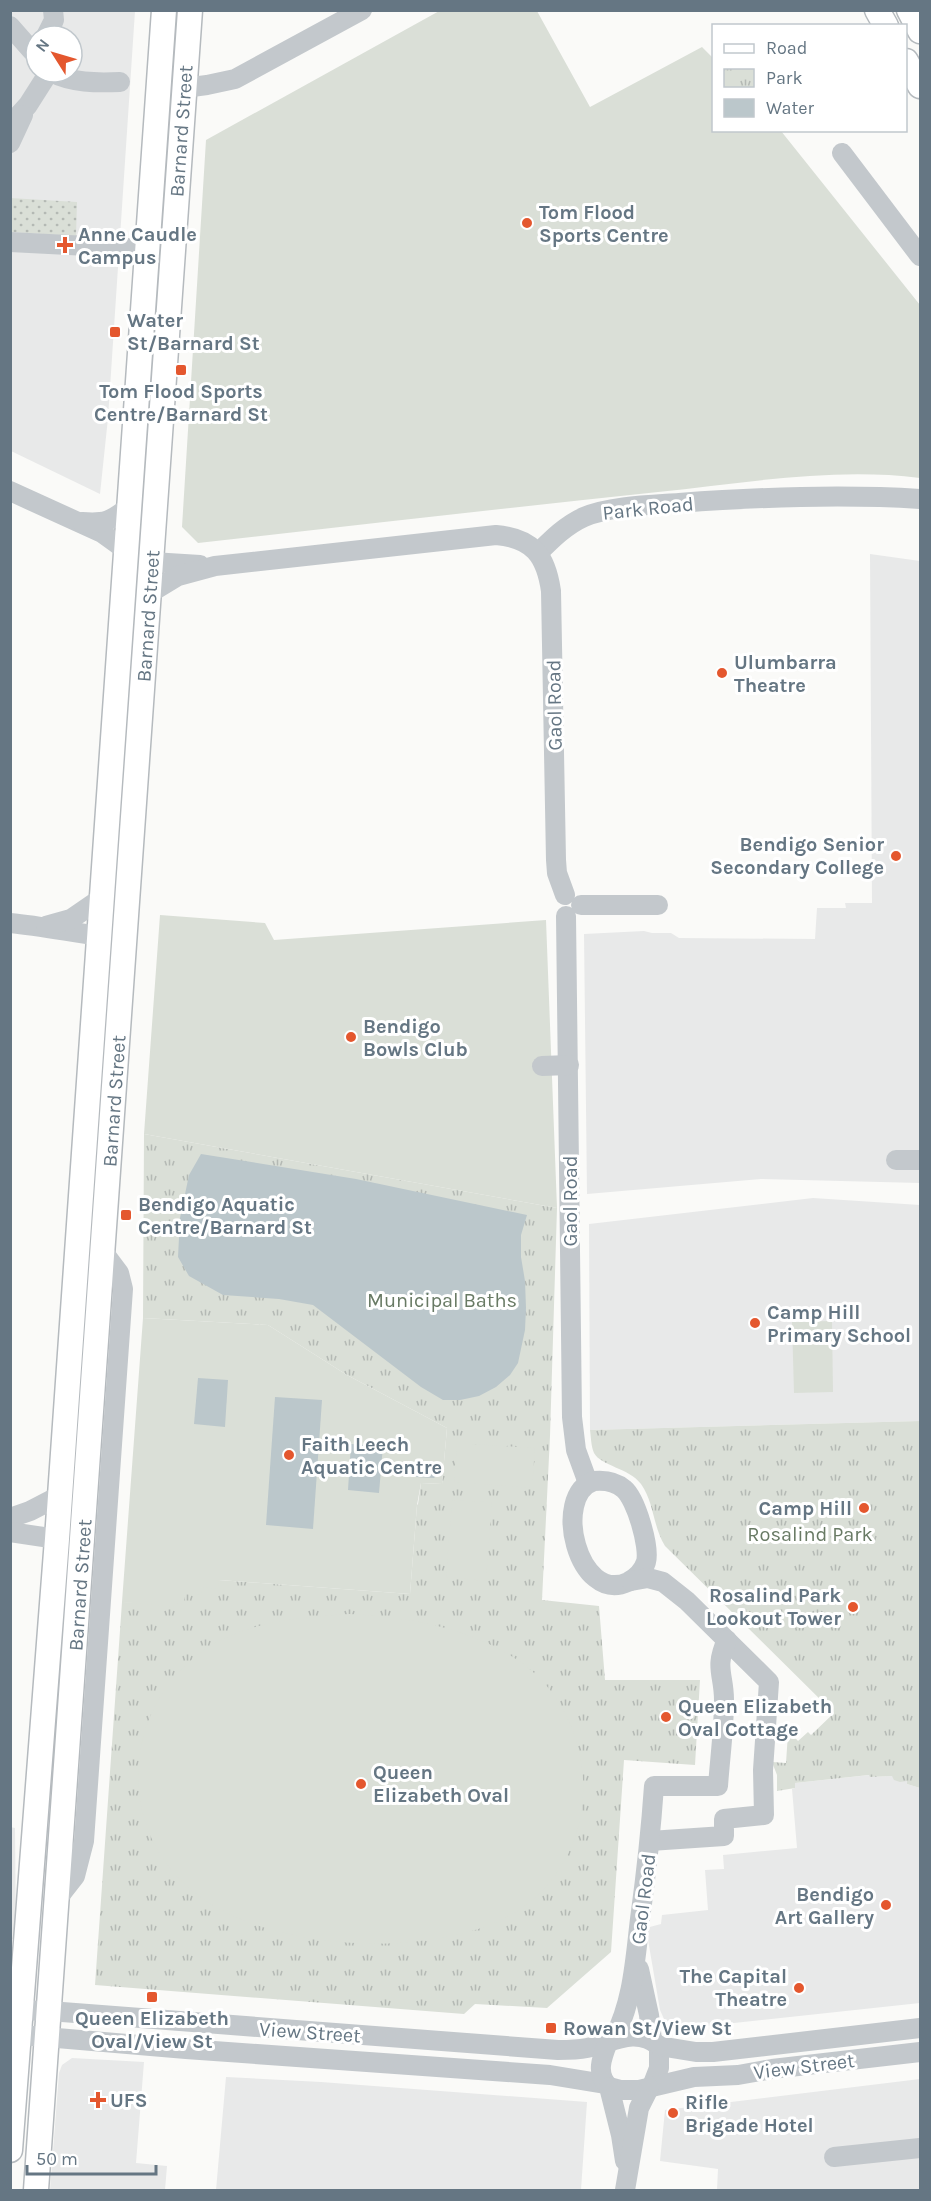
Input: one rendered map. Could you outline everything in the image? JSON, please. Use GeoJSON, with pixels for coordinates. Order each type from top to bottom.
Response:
{"type":"FeatureCollection","features":[{"type":"Feature","properties":{"kind":"main road","name":"Barnard Street"},"geometry":{"type":"LineString","coordinates":[[10,2150],[16,2010],[57,1539],[164,10]]}},
{"type":"Feature","properties":{"kind":"main road","name":"Barnard Street"},"geometry":{"type":"LineString","coordinates":[[36,2190],[104,1253],[190,10]]}},
{"type":"Feature","properties":{"kind":"main road"},"geometry":{"type":"LineString","coordinates":[[909,10],[921,31]]}},
{"type":"Feature","properties":{"kind":"main road"},"geometry":{"type":"LineString","coordinates":[[907,63],[921,86]]}},
{"type":"Feature","properties":{"kind":"main road"},"geometry":{"type":"LineString","coordinates":[[158,89],[184,88]]}},
{"type":"Feature","properties":{"kind":"main road"},"geometry":{"type":"LineString","coordinates":[[146,249],[157,243],[162,235],[164,210],[177,187]]}},
{"type":"Feature","properties":{"kind":"main road"},"geometry":{"type":"LineString","coordinates":[[113,738],[133,640],[138,577],[145,565],[152,562]]}},
{"type":"Feature","properties":{"kind":"main road"},"geometry":{"type":"LineString","coordinates":[[100,936],[107,936],[114,927],[125,809],[138,761]]}},
{"type":"Feature","properties":{"kind":"main road"},"geometry":{"type":"LineString","coordinates":[[70,1345],[81,1308],[88,1263],[94,1186],[109,1172]]}},
{"type":"Feature","properties":{"kind":"main road"},"geometry":{"type":"LineString","coordinates":[[57,1539],[65,1535],[71,1526],[79,1425],[84,1403],[95,1377]]}},
{"type":"Feature","properties":{"kind":"street"},"geometry":{"type":"LineString","coordinates":[[184,88],[222,83],[241,76],[362,10]]}},
{"type":"Feature","properties":{"kind":"street"},"geometry":{"type":"LineString","coordinates":[[10,26],[24,41]]}},
{"type":"Feature","properties":{"kind":"street"},"geometry":{"type":"LineString","coordinates":[[84,81],[120,82]]}},
{"type":"Feature","properties":{"kind":"street"},"geometry":{"type":"LineString","coordinates":[[10,125],[28,105],[42,84]]}},
{"type":"Feature","properties":{"kind":"street"},"geometry":{"type":"LineString","coordinates":[[10,143],[28,105]]}},
{"type":"Feature","properties":{"kind":"street"},"geometry":{"type":"LineString","coordinates":[[842,153],[921,255]]}},
{"type":"Feature","properties":{"kind":"street"},"geometry":{"type":"LineString","coordinates":[[10,242],[146,249]]}},
{"type":"Feature","properties":{"kind":"street"},"geometry":{"type":"LineString","coordinates":[[10,491],[110,538],[127,551]]}},
{"type":"Feature","properties":{"kind":"street","name":"Park Road"},"geometry":{"type":"LineString","coordinates":[[538,553],[562,530],[577,521],[595,513],[608,511],[811,495],[921,499]]}},
{"type":"Feature","properties":{"kind":"street"},"geometry":{"type":"LineString","coordinates":[[77,522],[103,523],[112,520],[129,507]]}},
{"type":"Feature","properties":{"kind":"street"},"geometry":{"type":"LineString","coordinates":[[150,593],[178,576],[215,566],[496,535],[510,536],[522,541],[538,553]]}},
{"type":"Feature","properties":{"kind":"street","name":"Gaol Road"},"geometry":{"type":"LineString","coordinates":[[538,553],[546,567],[551,591],[557,873],[571,905],[568,1065],[572,1417],[574,1442],[588,1483]]}},
{"type":"Feature","properties":{"kind":"street"},"geometry":{"type":"LineString","coordinates":[[152,562],[215,566]]}},
{"type":"Feature","properties":{"kind":"street"},"geometry":{"type":"LineString","coordinates":[[46,926],[71,919],[103,897]]}},
{"type":"Feature","properties":{"kind":"street"},"geometry":{"type":"LineString","coordinates":[[571,905],[658,905]]}},
{"type":"Feature","properties":{"kind":"street"},"geometry":{"type":"LineString","coordinates":[[10,923],[46,926],[71,933],[100,936]]}},
{"type":"Feature","properties":{"kind":"street"},"geometry":{"type":"LineString","coordinates":[[542,1066],[568,1065]]}},
{"type":"Feature","properties":{"kind":"street"},"geometry":{"type":"LineString","coordinates":[[896,1160],[921,1160]]}},
{"type":"Feature","properties":{"kind":"street"},"geometry":{"type":"LineString","coordinates":[[57,1899],[75,1876],[84,1841],[123,1289],[119,1273],[104,1253]]}},
{"type":"Feature","properties":{"kind":"street"},"geometry":{"type":"LineString","coordinates":[[89,1453],[113,1418]]}},
{"type":"Feature","properties":{"kind":"street"},"geometry":{"type":"LineString","coordinates":[[631,1581],[641,1572],[646,1561],[645,1541],[634,1505],[628,1492],[612,1482],[588,1483],[578,1493],[572,1509],[576,1540],[590,1575],[600,1582],[615,1585],[631,1581],[638,1578],[658,1580],[687,1601],[769,1682],[764,1815],[724,1819],[723,1836],[650,1841]]}},
{"type":"Feature","properties":{"kind":"street"},"geometry":{"type":"LineString","coordinates":[[10,1518],[30,1511],[59,1496]]}},
{"type":"Feature","properties":{"kind":"street"},"geometry":{"type":"LineString","coordinates":[[10,1532],[57,1539]]}},
{"type":"Feature","properties":{"kind":"street"},"geometry":{"type":"LineString","coordinates":[[645,1541],[679,1586],[687,1601]]}},
{"type":"Feature","properties":{"kind":"street","name":"Gaol Road"},"geometry":{"type":"LineString","coordinates":[[611,2041],[628,2005],[650,1841],[654,1786],[718,1786],[724,1700],[719,1671],[722,1651],[727,1640]]}},
{"type":"Feature","properties":{"kind":"street"},"geometry":{"type":"LineString","coordinates":[[70,1722],[94,1685]]}},
{"type":"Feature","properties":{"kind":"street","name":"Gaol Road"},"geometry":{"type":"LineString","coordinates":[[636,1956],[656,2043]]}},
{"type":"Feature","properties":{"kind":"street","name":"View Street"},"geometry":{"type":"LineString","coordinates":[[16,2010],[541,2049],[575,2050],[611,2041]]}},
{"type":"Feature","properties":{"kind":"street","name":"View Street"},"geometry":{"type":"LineString","coordinates":[[656,2043],[696,2052],[713,2052],[921,2028]]}},
{"type":"Feature","properties":{"kind":"street","name":"View Street"},"geometry":{"type":"LineString","coordinates":[[16,2034],[186,2049],[550,2075],[607,2085]]}},
{"type":"Feature","properties":{"kind":"street"},"geometry":{"type":"LineString","coordinates":[[636,2036],[656,2043],[659,2068],[639,2108],[626,2183],[621,2135],[600,2068],[611,2041],[636,2036]]}},
{"type":"Feature","properties":{"kind":"street","name":"View Street"},"geometry":{"type":"LineString","coordinates":[[650,2087],[694,2078],[738,2075],[921,2052]]}},
{"type":"Feature","properties":{"kind":"street"},"geometry":{"type":"LineString","coordinates":[[607,2085],[629,2091],[650,2087]]}},
{"type":"Feature","properties":{"kind":"street"},"geometry":{"type":"LineString","coordinates":[[834,2157],[921,2148]]}},
{"type":"Feature","properties":{"kind":"shaded area","name":"Anne Caudle Campus"},"geometry":{"type":"Polygon","coordinates":[[[10,11],[135,11],[108,418],[100,494],[11,451],[10,11]]]}},
{"type":"Feature","properties":{"kind":"shaded area","name":"Bendigo Senior Secondary College"},"geometry":{"type":"Polygon","coordinates":[[[870,554],[920,561],[920,1183],[761,1179],[587,1194],[584,934],[644,931],[671,933],[679,938],[815,939],[817,908],[846,908],[845,903],[872,903],[870,554]]]}},
{"type":"Feature","properties":{"kind":"shaded area","name":"Camp Hill Primary School"},"geometry":{"type":"Polygon","coordinates":[[[813,1198],[920,1205],[920,1421],[590,1430],[589,1224],[813,1198]]]}},
{"type":"Feature","properties":{"kind":"shaded area"},"geometry":{"type":"Polygon","coordinates":[[[870,1775],[870,1777],[892,1776],[907,1780],[907,1784],[920,1788],[920,2003],[677,2029],[670,2025],[660,2010],[646,1928],[661,1924],[662,1915],[708,1910],[705,1870],[724,1869],[723,1855],[797,1848],[792,1789],[795,1788],[795,1783],[870,1775]]]}},
{"type":"Feature","properties":{"kind":"shaded area"},"geometry":{"type":"Polygon","coordinates":[[[10,1827],[15,1828],[16,1939],[11,1939],[10,1827]]]}},
{"type":"Feature","properties":{"kind":"shaded area"},"geometry":{"type":"Polygon","coordinates":[[[72,2058],[144,2062],[136,2163],[167,2166],[165,2190],[50,2190],[59,2073],[62,2065],[72,2058]]]}},
{"type":"Feature","properties":{"kind":"shaded area"},"geometry":{"type":"Polygon","coordinates":[[[226,2077],[587,2102],[581,2190],[216,2190],[226,2077]]]}},
{"type":"Feature","properties":{"kind":"shaded area"},"geometry":{"type":"Polygon","coordinates":[[[920,2079],[920,2190],[717,2190],[718,2169],[660,2161],[665,2110],[920,2079]]]}},
{"type":"Feature","properties":{"kind":"green space","name":"Tom Flood Sports Centre"},"geometry":{"type":"Polygon","coordinates":[[[441,10],[537,11],[590,107],[702,47],[712,57],[712,132],[782,132],[920,305],[920,478],[888,475],[822,475],[198,543],[182,527],[206,140],[441,10]]]}},
{"type":"Feature","properties":{"kind":"green space"},"geometry":{"type":"Polygon","coordinates":[[[10,198],[77,202],[76,236],[11,232],[10,198]]]}},
{"type":"Feature","properties":{"kind":"green space","name":"Bendigo Bowls Club"},"geometry":{"type":"Polygon","coordinates":[[[160,915],[265,923],[274,940],[546,920],[557,1208],[144,1134],[160,915]]]}},
{"type":"Feature","properties":{"kind":"green space"},"geometry":{"type":"Polygon","coordinates":[[[144,1134],[557,1208],[542,1600],[599,1606],[605,1680],[700,1680],[695,1765],[624,1760],[611,1952],[547,2008],[475,2004],[464,2014],[95,1985],[122,1602],[177,1603],[185,1594],[219,1580],[410,1594],[417,1505],[421,1483],[442,1484],[447,1428],[347,1375],[268,1325],[143,1318],[144,1134]]]}},
{"type":"Feature","properties":{"kind":"green space","name":"Faith Leech Aquatic Centre"},"geometry":{"type":"Polygon","coordinates":[[[143,1318],[268,1325],[347,1375],[447,1428],[442,1484],[421,1483],[417,1505],[410,1594],[219,1580],[218,1589],[202,1587],[201,1595],[185,1594],[184,1603],[178,1603],[177,1607],[122,1602],[143,1318]]]}},
{"type":"Feature","properties":{"kind":"green space"},"geometry":{"type":"Polygon","coordinates":[[[832,1321],[833,1392],[794,1393],[792,1322],[832,1321]]]}},
{"type":"Feature","properties":{"kind":"green space","name":"Rosalind Park"},"geometry":{"type":"Polygon","coordinates":[[[920,1421],[920,1788],[907,1784],[907,1781],[894,1780],[892,1776],[870,1777],[869,1775],[795,1783],[795,1788],[777,1791],[777,1775],[772,1762],[786,1763],[789,1731],[798,1741],[808,1732],[811,1735],[834,1713],[665,1546],[649,1499],[641,1484],[630,1474],[603,1461],[594,1453],[590,1430],[920,1421]]]}},
{"type":"Feature","properties":{"kind":"green space"},"geometry":{"type":"Polygon","coordinates":[[[457,1443],[535,1448],[532,1488],[454,1482],[457,1443]]]}},
{"type":"Feature","properties":{"kind":"green space"},"geometry":{"type":"Polygon","coordinates":[[[452,1500],[492,1502],[486,1581],[446,1577],[452,1500]]]}},
{"type":"Feature","properties":{"kind":"green space","name":"Queen Elizabeth Oval"},"geometry":{"type":"Polygon","coordinates":[[[349,1614],[394,1618],[439,1626],[483,1641],[522,1663],[547,1686],[566,1714],[578,1745],[583,1778],[581,1810],[573,1842],[558,1872],[535,1898],[509,1916],[466,1933],[420,1941],[362,1943],[298,1936],[237,1918],[211,1904],[188,1887],[163,1858],[146,1825],[139,1790],[140,1755],[149,1721],[165,1689],[190,1661],[221,1640],[236,1633],[284,1621],[349,1614]]]}},
{"type":"Feature","properties":{"kind":"water","name":"Municipal Baths"},"geometry":{"type":"Polygon","coordinates":[[[201,1154],[356,1179],[527,1215],[521,1235],[521,1257],[525,1281],[525,1330],[518,1363],[510,1375],[496,1387],[479,1396],[460,1400],[443,1400],[421,1387],[313,1305],[279,1299],[223,1295],[189,1276],[178,1257],[180,1218],[189,1175],[201,1154]]]}},
{"type":"Feature","properties":{"kind":"water"},"geometry":{"type":"Polygon","coordinates":[[[198,1378],[228,1380],[225,1427],[194,1424],[198,1378]]]}},
{"type":"Feature","properties":{"kind":"water"},"geometry":{"type":"Polygon","coordinates":[[[275,1397],[322,1400],[313,1529],[266,1525],[275,1397]]]}},
{"type":"Feature","properties":{"kind":"water"},"geometry":{"type":"Polygon","coordinates":[[[351,1444],[383,1446],[379,1493],[348,1490],[351,1444]]]}},
{"type":"Feature","properties":{"kind":"water"},"geometry":{"type":"Polygon","coordinates":[[[417,1464],[434,1465],[438,1469],[437,1475],[434,1478],[416,1477],[417,1464]]]}},
{"type":"Feature","properties":{"kind":"place","name":"Tom Flood Sports Centre"},"geometry":{"type":"Point","coordinates":[527,223]}},
{"type":"Feature","properties":{"kind":"place","name":"Anne Caudle Campus"},"geometry":{"type":"Point","coordinates":[65,245]}},
{"type":"Feature","properties":{"kind":"place","name":"Water St/Barnard St"},"geometry":{"type":"Point","coordinates":[115,332]}},
{"type":"Feature","properties":{"kind":"place","name":"Tom Flood Sports Centre/Barnard St"},"geometry":{"type":"Point","coordinates":[181,370]}},
{"type":"Feature","properties":{"kind":"place","name":"Ulumbarra Theatre"},"geometry":{"type":"Point","coordinates":[722,673]}},
{"type":"Feature","properties":{"kind":"place","name":"Bendigo Senior Secondary College"},"geometry":{"type":"Point","coordinates":[896,856]}},
{"type":"Feature","properties":{"kind":"place","name":"Bendigo Bowls Club"},"geometry":{"type":"Point","coordinates":[351,1037]}},
{"type":"Feature","properties":{"kind":"place","name":"Bendigo Aquatic Centre/Barnard St"},"geometry":{"type":"Point","coordinates":[126,1215]}},
{"type":"Feature","properties":{"kind":"place","name":"Camp Hill Primary School"},"geometry":{"type":"Point","coordinates":[755,1323]}},
{"type":"Feature","properties":{"kind":"place","name":"Faith Leech Aquatic Centre"},"geometry":{"type":"Point","coordinates":[289,1455]}},
{"type":"Feature","properties":{"kind":"place","name":"Camp Hill"},"geometry":{"type":"Point","coordinates":[864,1508]}},
{"type":"Feature","properties":{"kind":"place","name":"Rosalind Park Lookout Tower"},"geometry":{"type":"Point","coordinates":[853,1607]}},
{"type":"Feature","properties":{"kind":"place","name":"Queen Elizabeth Oval Cottage"},"geometry":{"type":"Point","coordinates":[666,1717]}},
{"type":"Feature","properties":{"kind":"place","name":"Queen Elizabeth Oval"},"geometry":{"type":"Point","coordinates":[361,1784]}},
{"type":"Feature","properties":{"kind":"place","name":"Bendigo Art Gallery"},"geometry":{"type":"Point","coordinates":[886,1905]}},
{"type":"Feature","properties":{"kind":"place","name":"The Capital Theatre"},"geometry":{"type":"Point","coordinates":[799,1988]}},
{"type":"Feature","properties":{"kind":"place","name":"Queen Elizabeth Oval/View St"},"geometry":{"type":"Point","coordinates":[152,1997]}},
{"type":"Feature","properties":{"kind":"place","name":"Rowan St/View St"},"geometry":{"type":"Point","coordinates":[551,2028]}},
{"type":"Feature","properties":{"kind":"place","name":"UFS"},"geometry":{"type":"Point","coordinates":[98,2100]}},
{"type":"Feature","properties":{"kind":"place","name":"Rifle Brigade Hotel"},"geometry":{"type":"Point","coordinates":[673,2113]}}]}
